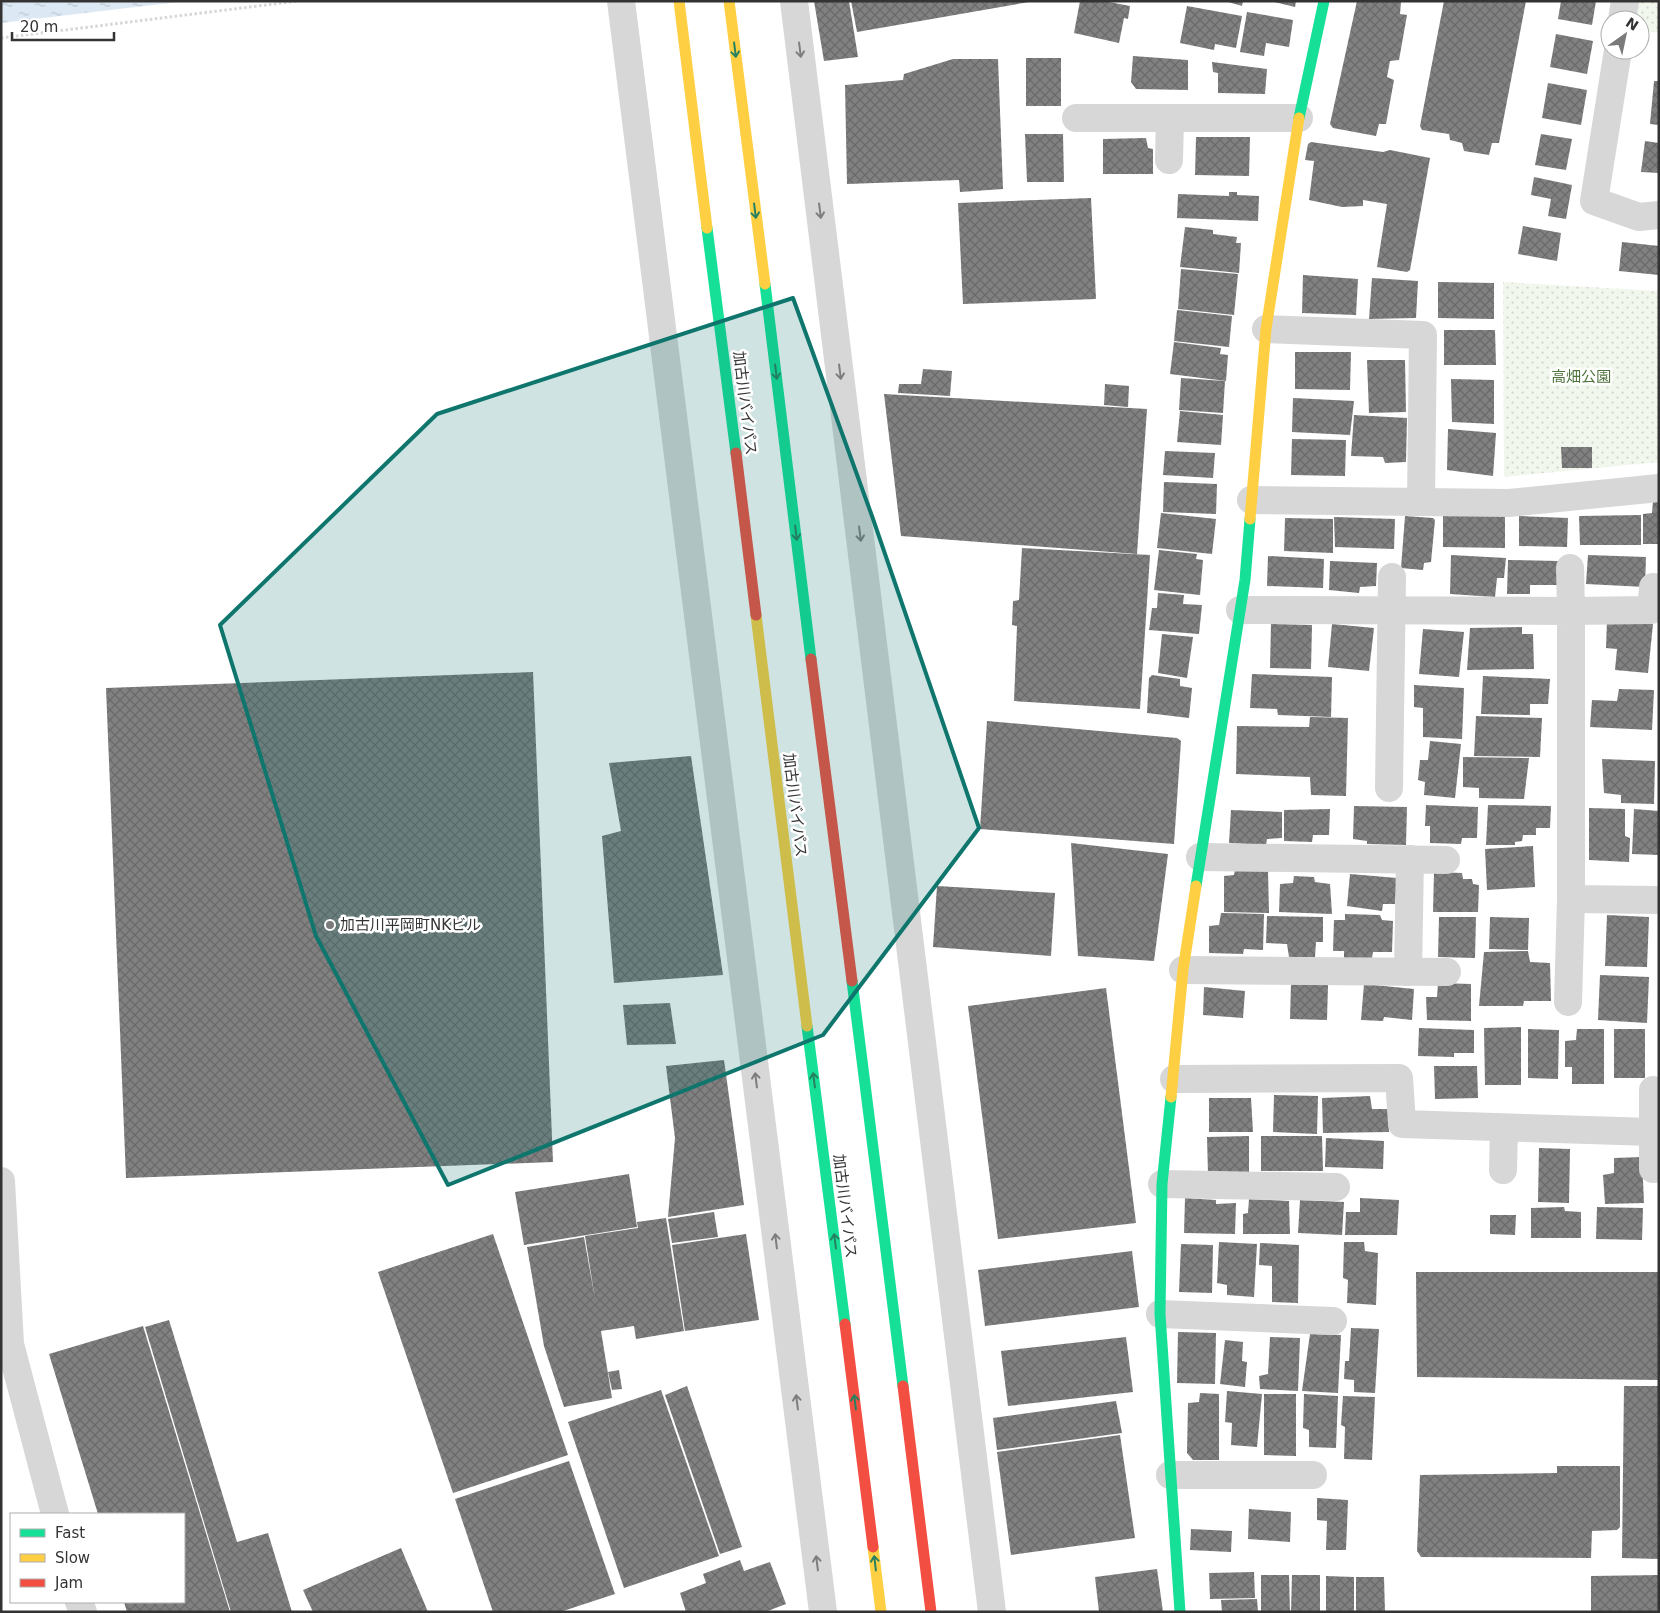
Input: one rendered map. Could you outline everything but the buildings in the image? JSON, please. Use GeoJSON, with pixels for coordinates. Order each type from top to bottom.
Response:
{"type":"FeatureCollection","features":[{"type":"Feature","properties":{"kind":"main road","name":"加古川バイパス"},"geometry":{"type":"LineString","coordinates":[[679,1],[881,1612]]}},
{"type":"Feature","properties":{"kind":"main road"},"geometry":{"type":"LineString","coordinates":[[729,1],[931,1612]]}},
{"type":"Feature","properties":{"kind":"main road"},"geometry":{"type":"LineString","coordinates":[[1180,1612],[1160,1314],[1162,1184],[1174,1079],[1183,970],[1240,610],[1266,329],[1299,118],[1324,1]]}},
{"type":"Feature","properties":{"kind":"street"},"geometry":{"type":"LineString","coordinates":[[621,1],[823,1612]]}},
{"type":"Feature","properties":{"kind":"street"},"geometry":{"type":"LineString","coordinates":[[794,1],[992,1612]]}},
{"type":"Feature","properties":{"kind":"street"},"geometry":{"type":"LineString","coordinates":[[1616,60],[1594,201],[1639,217],[1659,214]]}},
{"type":"Feature","properties":{"kind":"street"},"geometry":{"type":"LineString","coordinates":[[1076,118],[1299,118]]}},
{"type":"Feature","properties":{"kind":"street"},"geometry":{"type":"LineString","coordinates":[[1169,160],[1170,118]]}},
{"type":"Feature","properties":{"kind":"street"},"geometry":{"type":"LineString","coordinates":[[1266,329],[1423,336],[1421,502]]}},
{"type":"Feature","properties":{"kind":"street"},"geometry":{"type":"LineString","coordinates":[[1251,500],[1508,503],[1659,488]]}},
{"type":"Feature","properties":{"kind":"street"},"geometry":{"type":"LineString","coordinates":[[1568,1002],[1571,898],[1570,568]]}},
{"type":"Feature","properties":{"kind":"street"},"geometry":{"type":"LineString","coordinates":[[1389,788],[1392,577]]}},
{"type":"Feature","properties":{"kind":"street"},"geometry":{"type":"LineString","coordinates":[[1240,610],[1651,610],[1653,587]]}},
{"type":"Feature","properties":{"kind":"street"},"geometry":{"type":"LineString","coordinates":[[1200,857],[1446,860]]}},
{"type":"Feature","properties":{"kind":"street"},"geometry":{"type":"LineString","coordinates":[[1408,972],[1410,859]]}},
{"type":"Feature","properties":{"kind":"street"},"geometry":{"type":"LineString","coordinates":[[1571,898],[1659,900]]}},
{"type":"Feature","properties":{"kind":"street"},"geometry":{"type":"LineString","coordinates":[[1183,970],[1446,972]]}},
{"type":"Feature","properties":{"kind":"street"},"geometry":{"type":"LineString","coordinates":[[1174,1079],[1399,1078],[1402,1124],[1652,1132]]}},
{"type":"Feature","properties":{"kind":"street"},"geometry":{"type":"LineString","coordinates":[[1653,1169],[1654,1090]]}},
{"type":"Feature","properties":{"kind":"street"},"geometry":{"type":"LineString","coordinates":[[1502,1170],[1504,1128]]}},
{"type":"Feature","properties":{"kind":"street"},"geometry":{"type":"LineString","coordinates":[[1,1181],[10,1344],[55,1513]]}},
{"type":"Feature","properties":{"kind":"street"},"geometry":{"type":"LineString","coordinates":[[1162,1184],[1336,1187]]}},
{"type":"Feature","properties":{"kind":"street"},"geometry":{"type":"LineString","coordinates":[[1160,1314],[1333,1321]]}},
{"type":"Feature","properties":{"kind":"street"},"geometry":{"type":"LineString","coordinates":[[1170,1475],[1312,1475]]}},
{"type":"Feature","properties":{"kind":"path"},"geometry":{"type":"LineString","coordinates":[[1,38],[298,1]]}},
{"type":"Feature","properties":{"kind":"highlighted area"},"geometry":{"type":"Polygon","coordinates":[[[793,298],[872,516],[979,828],[823,1035],[448,1185],[316,936],[220,625],[437,414],[793,298]]]}},
{"type":"Feature","properties":{"kind":"green space"},"geometry":{"type":"Polygon","coordinates":[[[1639,1],[1659,1],[1659,33],[1650,32],[1650,10],[1638,10],[1639,1]]]}},
{"type":"Feature","properties":{"kind":"green space","name":"高畑公園"},"geometry":{"type":"Polygon","coordinates":[[[1503,282],[1659,291],[1659,462],[1504,477],[1503,282]]]}},
{"type":"Feature","properties":{"kind":"water"},"geometry":{"type":"Polygon","coordinates":[[[1,1],[186,1],[1,23],[1,1]]]}},
{"type":"Feature","properties":{"kind":"traffic: fast"},"geometry":{"type":"LineString","coordinates":[[1299,118],[1324,1]]}},
{"type":"Feature","properties":{"kind":"traffic: fast"},"geometry":{"type":"LineString","coordinates":[[707,228],[736,453]]}},
{"type":"Feature","properties":{"kind":"traffic: fast"},"geometry":{"type":"LineString","coordinates":[[765,284],[811,659]]}},
{"type":"Feature","properties":{"kind":"traffic: fast"},"geometry":{"type":"LineString","coordinates":[[1196,886],[1245,580],[1250,519]]}},
{"type":"Feature","properties":{"kind":"traffic: fast"},"geometry":{"type":"LineString","coordinates":[[852,981],[903,1386]]}},
{"type":"Feature","properties":{"kind":"traffic: fast"},"geometry":{"type":"LineString","coordinates":[[807,1026],[845,1324]]}},
{"type":"Feature","properties":{"kind":"traffic: fast"},"geometry":{"type":"LineString","coordinates":[[1171,1097],[1162,1184],[1160,1314],[1180,1612]]}},
{"type":"Feature","properties":{"kind":"traffic: slow"},"geometry":{"type":"LineString","coordinates":[[679,1],[707,228]]}},
{"type":"Feature","properties":{"kind":"traffic: slow"},"geometry":{"type":"LineString","coordinates":[[729,1],[765,284]]}},
{"type":"Feature","properties":{"kind":"traffic: slow"},"geometry":{"type":"LineString","coordinates":[[1250,519],[1266,329],[1299,118]]}},
{"type":"Feature","properties":{"kind":"traffic: slow"},"geometry":{"type":"LineString","coordinates":[[756,615],[807,1026]]}},
{"type":"Feature","properties":{"kind":"traffic: slow"},"geometry":{"type":"LineString","coordinates":[[1171,1097],[1183,970],[1196,886]]}},
{"type":"Feature","properties":{"kind":"traffic: slow"},"geometry":{"type":"LineString","coordinates":[[873,1547],[881,1612]]}},
{"type":"Feature","properties":{"kind":"traffic: jam"},"geometry":{"type":"LineString","coordinates":[[736,453],[756,615]]}},
{"type":"Feature","properties":{"kind":"traffic: jam"},"geometry":{"type":"LineString","coordinates":[[811,659],[852,981]]}},
{"type":"Feature","properties":{"kind":"traffic: jam"},"geometry":{"type":"LineString","coordinates":[[845,1324],[873,1547]]}},
{"type":"Feature","properties":{"kind":"traffic: jam"},"geometry":{"type":"LineString","coordinates":[[903,1386],[931,1612]]}},
{"type":"Feature","properties":{"kind":"place","name":"加古川平岡町NKビル"},"geometry":{"type":"Point","coordinates":[330,925]}}]}
